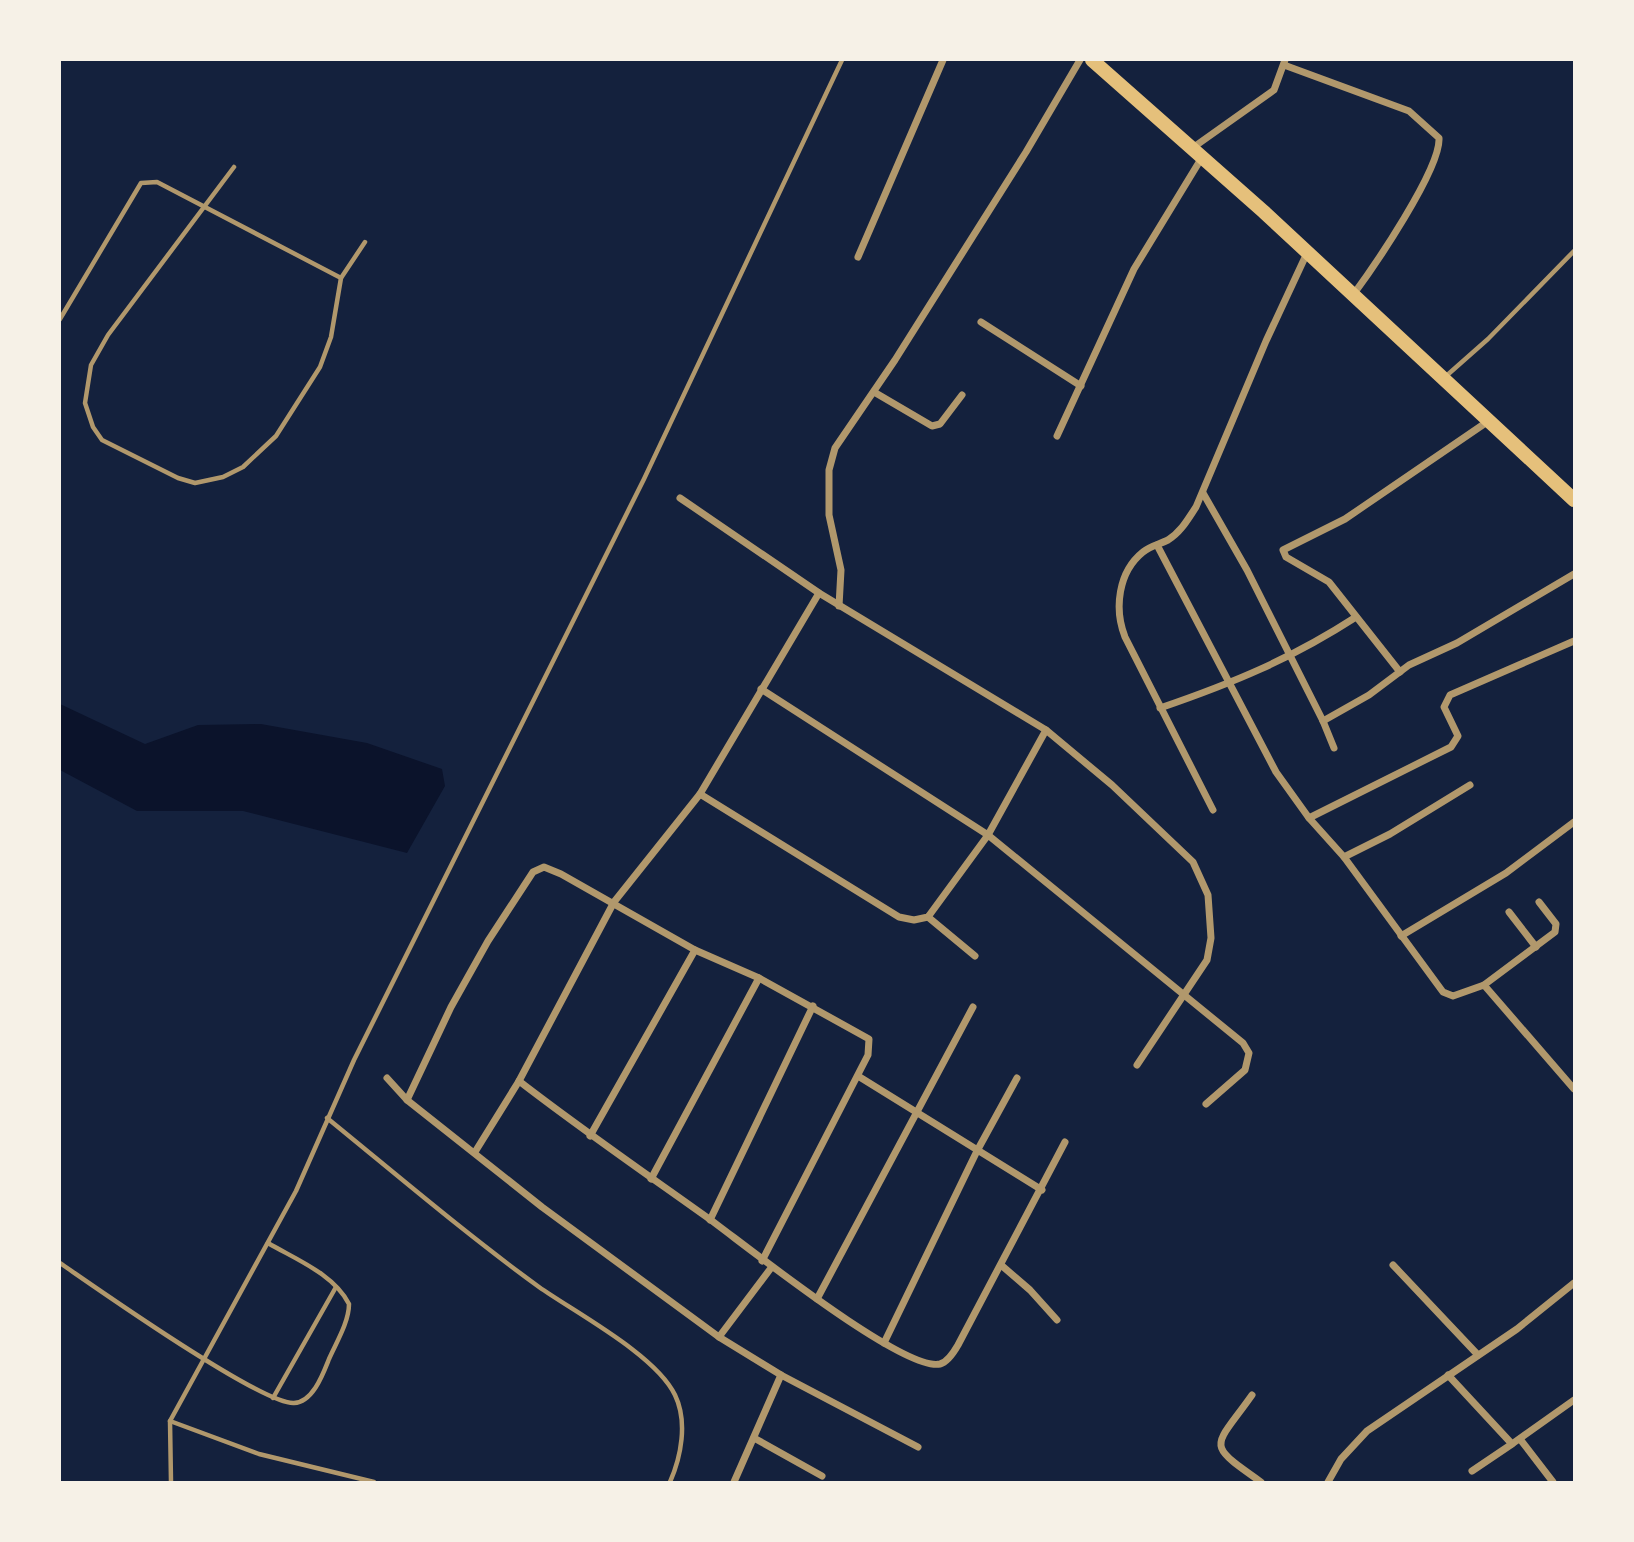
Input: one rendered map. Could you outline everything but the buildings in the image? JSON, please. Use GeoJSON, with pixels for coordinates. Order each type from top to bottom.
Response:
{"type":"FeatureCollection","features":[{"type":"Feature","properties":{"kind":"highway"},"geometry":{"type":"LineString","coordinates":[[1092,60],[1307,253],[1441,380],[1574,500]]}},
{"type":"Feature","properties":{"kind":"street"},"geometry":{"type":"LineString","coordinates":[[858,257],[943,60]]}},
{"type":"Feature","properties":{"kind":"street"},"geometry":{"type":"LineString","coordinates":[[839,606],[841,570],[829,515],[830,464],[835,448],[874,392],[1026,152],[1080,60]]}},
{"type":"Feature","properties":{"kind":"street"},"geometry":{"type":"LineString","coordinates":[[1057,436],[1134,269],[1196,154],[1274,89],[1284,62],[1409,111],[1439,138],[1433,162],[1412,201],[1352,296]]}},
{"type":"Feature","properties":{"kind":"street"},"geometry":{"type":"LineString","coordinates":[[1213,810],[1160,708],[1118,614],[1121,590],[1133,565],[1143,552],[1180,530],[1203,492],[1266,341],[1307,253]]}},
{"type":"Feature","properties":{"kind":"street"},"geometry":{"type":"LineString","coordinates":[[982,322],[1081,386]]}},
{"type":"Feature","properties":{"kind":"street"},"geometry":{"type":"LineString","coordinates":[[874,392],[932,426],[940,424],[962,395]]}},
{"type":"Feature","properties":{"kind":"street"},"geometry":{"type":"LineString","coordinates":[[1399,672],[1329,582],[1286,557],[1284,549],[1345,519],[1487,422]]}},
{"type":"Feature","properties":{"kind":"street"},"geometry":{"type":"LineString","coordinates":[[1203,492],[1323,721],[1334,748]]}},
{"type":"Feature","properties":{"kind":"street"},"geometry":{"type":"LineString","coordinates":[[680,498],[839,606],[1046,730],[1193,862],[1205,884],[1210,908],[1210,951],[1204,967],[1137,1065]]}},
{"type":"Feature","properties":{"kind":"street"},"geometry":{"type":"LineString","coordinates":[[1157,545],[1276,772],[1309,818],[1345,857],[1446,995],[1453,996],[1483,985],[1555,932],[1557,927],[1539,902]]}},
{"type":"Feature","properties":{"kind":"street"},"geometry":{"type":"LineString","coordinates":[[1323,721],[1369,695],[1399,672],[1457,643],[1574,574]]}},
{"type":"Feature","properties":{"kind":"street"},"geometry":{"type":"LineString","coordinates":[[475,1152],[519,1081],[614,902],[700,794],[819,593]]}},
{"type":"Feature","properties":{"kind":"street"},"geometry":{"type":"LineString","coordinates":[[1160,708],[1229,684],[1290,657],[1356,617]]}},
{"type":"Feature","properties":{"kind":"street"},"geometry":{"type":"LineString","coordinates":[[1309,818],[1451,747],[1457,741],[1457,733],[1444,706],[1452,694],[1574,641]]}},
{"type":"Feature","properties":{"kind":"street"},"geometry":{"type":"LineString","coordinates":[[761,689],[988,835],[1237,1037],[1249,1053],[1245,1070],[1206,1104]]}},
{"type":"Feature","properties":{"kind":"street"},"geometry":{"type":"LineString","coordinates":[[700,794],[856,893],[899,917],[914,920],[928,917],[988,835],[1046,730]]}},
{"type":"Feature","properties":{"kind":"street"},"geometry":{"type":"LineString","coordinates":[[1345,857],[1390,834],[1470,785]]}},
{"type":"Feature","properties":{"kind":"street"},"geometry":{"type":"LineString","coordinates":[[1401,936],[1506,873],[1574,822]]}},
{"type":"Feature","properties":{"kind":"street"},"geometry":{"type":"LineString","coordinates":[[407,1100],[452,1007],[488,941],[535,869],[551,869],[614,902],[695,950],[759,978],[869,1039],[870,1051],[858,1076],[762,1261]]}},
{"type":"Feature","properties":{"kind":"street"},"geometry":{"type":"LineString","coordinates":[[1509,912],[1536,947]]}},
{"type":"Feature","properties":{"kind":"street"},"geometry":{"type":"LineString","coordinates":[[928,917],[975,956]]}},
{"type":"Feature","properties":{"kind":"street"},"geometry":{"type":"LineString","coordinates":[[590,1136],[695,950]]}},
{"type":"Feature","properties":{"kind":"street"},"geometry":{"type":"LineString","coordinates":[[652,1179],[759,978]]}},
{"type":"Feature","properties":{"kind":"street"},"geometry":{"type":"LineString","coordinates":[[1483,985],[1574,1089]]}},
{"type":"Feature","properties":{"kind":"street"},"geometry":{"type":"LineString","coordinates":[[710,1220],[813,1006]]}},
{"type":"Feature","properties":{"kind":"street"},"geometry":{"type":"LineString","coordinates":[[817,1299],[919,1113],[973,1007]]}},
{"type":"Feature","properties":{"kind":"street"},"geometry":{"type":"LineString","coordinates":[[858,1076],[1042,1190]]}},
{"type":"Feature","properties":{"kind":"street"},"geometry":{"type":"LineString","coordinates":[[387,1078],[407,1100],[542,1207],[719,1337],[781,1375],[918,1447]]}},
{"type":"Feature","properties":{"kind":"street"},"geometry":{"type":"LineString","coordinates":[[884,1343],[977,1151],[1017,1078]]}},
{"type":"Feature","properties":{"kind":"street"},"geometry":{"type":"LineString","coordinates":[[519,1081],[590,1136],[710,1220],[771,1268],[884,1343],[925,1361],[943,1363],[954,1351],[1042,1190],[1065,1142]]}},
{"type":"Feature","properties":{"kind":"street"},"geometry":{"type":"LineString","coordinates":[[1001,1265],[1030,1290],[1057,1320]]}},
{"type":"Feature","properties":{"kind":"street"},"geometry":{"type":"LineString","coordinates":[[1393,1265],[1478,1355]]}},
{"type":"Feature","properties":{"kind":"street"},"geometry":{"type":"LineString","coordinates":[[719,1337],[771,1268]]}},
{"type":"Feature","properties":{"kind":"street"},"geometry":{"type":"LineString","coordinates":[[1328,1482],[1341,1459],[1360,1437],[1517,1329],[1574,1283]]}},
{"type":"Feature","properties":{"kind":"street"},"geometry":{"type":"LineString","coordinates":[[734,1482],[781,1375]]}},
{"type":"Feature","properties":{"kind":"street"},"geometry":{"type":"LineString","coordinates":[[1448,1375],[1512,1444]]}},
{"type":"Feature","properties":{"kind":"street"},"geometry":{"type":"LineString","coordinates":[[1252,1395],[1223,1437],[1220,1447],[1223,1456],[1261,1482]]}},
{"type":"Feature","properties":{"kind":"street"},"geometry":{"type":"LineString","coordinates":[[1472,1471],[1574,1400]]}},
{"type":"Feature","properties":{"kind":"street"},"geometry":{"type":"LineString","coordinates":[[754,1438],[822,1476]]}},
{"type":"Feature","properties":{"kind":"street"},"geometry":{"type":"LineString","coordinates":[[1520,1439],[1553,1482]]}},
{"type":"Feature","properties":{"kind":"lane"},"geometry":{"type":"LineString","coordinates":[[171,1482],[170,1421],[296,1191],[327,1118],[644,480],[842,60]]}},
{"type":"Feature","properties":{"kind":"lane"},"geometry":{"type":"LineString","coordinates":[[234,167],[108,335],[91,365],[87,382],[88,412],[103,440],[187,480],[207,481],[243,467],[276,436],[320,367],[331,337],[341,278],[365,242]]}},
{"type":"Feature","properties":{"kind":"lane"},"geometry":{"type":"LineString","coordinates":[[60,319],[141,183],[157,182],[203,209],[341,278]]}},
{"type":"Feature","properties":{"kind":"lane"},"geometry":{"type":"LineString","coordinates":[[1441,380],[1488,339],[1574,251]]}},
{"type":"Feature","properties":{"kind":"lane"},"geometry":{"type":"LineString","coordinates":[[327,1118],[538,1286],[618,1341],[660,1375],[676,1396],[681,1420],[679,1455],[670,1482]]}},
{"type":"Feature","properties":{"kind":"lane"},"geometry":{"type":"LineString","coordinates":[[60,1263],[206,1359],[273,1398],[283,1402],[301,1401],[323,1373],[349,1309],[347,1300],[321,1274],[268,1243]]}},
{"type":"Feature","properties":{"kind":"lane"},"geometry":{"type":"LineString","coordinates":[[273,1398],[336,1287]]}},
{"type":"Feature","properties":{"kind":"lane"},"geometry":{"type":"LineString","coordinates":[[170,1421],[259,1454],[374,1482]]}},
{"type":"Feature","properties":{"kind":"water"},"geometry":{"type":"Polygon","coordinates":[[[60,704],[145,744],[198,725],[261,724],[367,743],[442,769],[445,786],[407,853],[243,811],[137,811],[60,770],[60,704]]]}}]}
